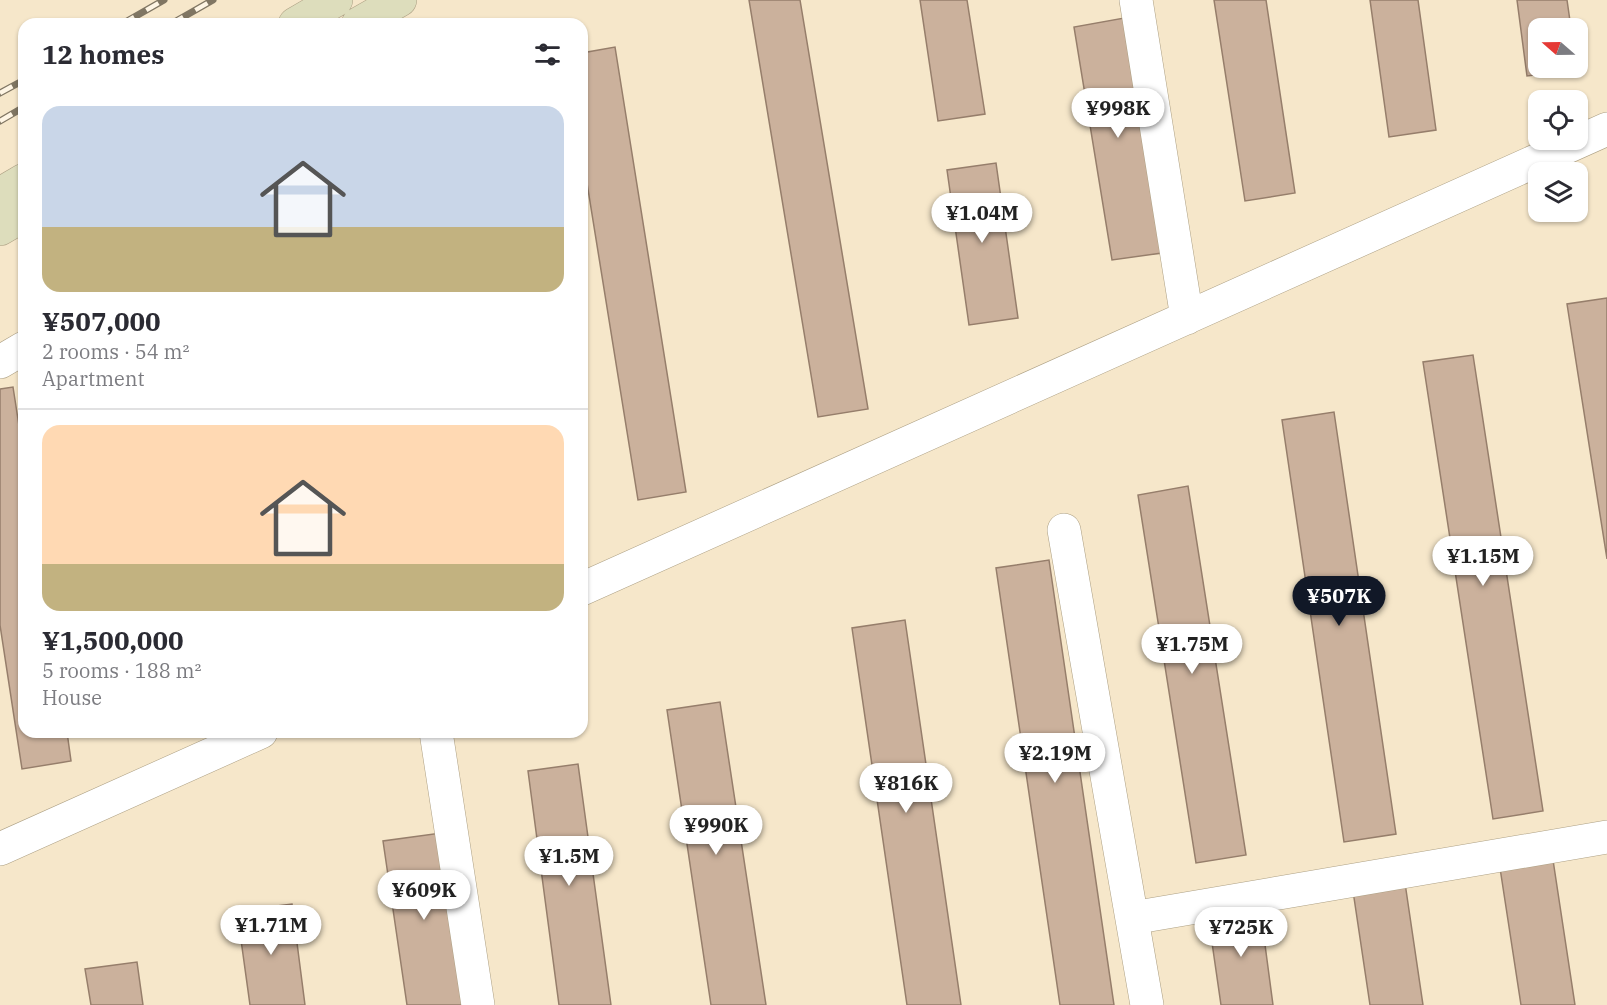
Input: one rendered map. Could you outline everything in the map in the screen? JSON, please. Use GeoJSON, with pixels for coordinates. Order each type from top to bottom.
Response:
{"type":"FeatureCollection","features":[{"type":"Feature","properties":{"kind":"street"},"geometry":{"type":"LineString","coordinates":[[368,18],[400,0]]}},
{"type":"Feature","properties":{"kind":"street"},"geometry":{"type":"LineString","coordinates":[[1136,0],[1187,318]]}},
{"type":"Feature","properties":{"kind":"street"},"geometry":{"type":"LineString","coordinates":[[310,18],[329,10]]}},
{"type":"Feature","properties":{"kind":"street"},"geometry":{"type":"LineString","coordinates":[[588,586],[1607,129]]}},
{"type":"Feature","properties":{"kind":"street"},"geometry":{"type":"LineString","coordinates":[[0,194],[18,184]]}},
{"type":"Feature","properties":{"kind":"street"},"geometry":{"type":"LineString","coordinates":[[0,229],[18,218]]}},
{"type":"Feature","properties":{"kind":"street"},"geometry":{"type":"LineString","coordinates":[[0,362],[18,352]]}},
{"type":"Feature","properties":{"kind":"street"},"geometry":{"type":"LineString","coordinates":[[1064,530],[1147,1005]]}},
{"type":"Feature","properties":{"kind":"street"},"geometry":{"type":"LineString","coordinates":[[0,849],[248,738]]}},
{"type":"Feature","properties":{"kind":"street"},"geometry":{"type":"LineString","coordinates":[[437,738],[478,1005]]}},
{"type":"Feature","properties":{"kind":"street"},"geometry":{"type":"LineString","coordinates":[[1132,918],[1607,837]]}},
{"type":"Feature","properties":{"kind":"building"},"geometry":{"type":"Polygon","coordinates":[[[749,0],[800,0],[868,409],[818,417],[749,0]]]}},
{"type":"Feature","properties":{"kind":"building"},"geometry":{"type":"Polygon","coordinates":[[[920,0],[967,0],[985,114],[938,121],[920,0]]]}},
{"type":"Feature","properties":{"kind":"building"},"geometry":{"type":"Polygon","coordinates":[[[1214,0],[1266,0],[1295,193],[1245,201],[1214,0]]]}},
{"type":"Feature","properties":{"kind":"building"},"geometry":{"type":"Polygon","coordinates":[[[1370,0],[1418,0],[1436,130],[1389,137],[1370,0]]]}},
{"type":"Feature","properties":{"kind":"building"},"geometry":{"type":"Polygon","coordinates":[[[1517,0],[1567,0],[1570,18],[1528,18],[1527,76],[1517,0]]]}},
{"type":"Feature","properties":{"kind":"building"},"geometry":{"type":"Polygon","coordinates":[[[1124,18],[1162,253],[1112,260],[1074,27],[1124,18]]]}},
{"type":"Feature","properties":{"kind":"building"},"geometry":{"type":"Polygon","coordinates":[[[615,47],[686,492],[638,500],[588,189],[588,52],[615,47]]]}},
{"type":"Feature","properties":{"kind":"building"},"geometry":{"type":"Polygon","coordinates":[[[996,163],[1018,318],[969,325],[947,170],[996,163]]]}},
{"type":"Feature","properties":{"kind":"building"},"geometry":{"type":"Polygon","coordinates":[[[1607,298],[1607,559],[1567,304],[1607,298]]]}},
{"type":"Feature","properties":{"kind":"building"},"geometry":{"type":"Polygon","coordinates":[[[1473,355],[1543,811],[1493,819],[1423,362],[1473,355]]]}},
{"type":"Feature","properties":{"kind":"building"},"geometry":{"type":"Polygon","coordinates":[[[13,387],[18,419],[18,738],[68,738],[71,761],[22,769],[0,625],[0,389],[13,387]]]}},
{"type":"Feature","properties":{"kind":"building"},"geometry":{"type":"Polygon","coordinates":[[[1334,412],[1396,834],[1344,842],[1282,420],[1334,412]]]}},
{"type":"Feature","properties":{"kind":"building"},"geometry":{"type":"Polygon","coordinates":[[[1188,486],[1246,855],[1196,863],[1138,495],[1188,486]]]}},
{"type":"Feature","properties":{"kind":"building"},"geometry":{"type":"Polygon","coordinates":[[[1049,560],[1114,1005],[1060,1005],[996,568],[1049,560]]]}},
{"type":"Feature","properties":{"kind":"building"},"geometry":{"type":"Polygon","coordinates":[[[905,620],[961,1005],[907,1005],[852,628],[905,620]]]}},
{"type":"Feature","properties":{"kind":"building"},"geometry":{"type":"Polygon","coordinates":[[[720,702],[766,1005],[711,1005],[667,710],[720,702]]]}},
{"type":"Feature","properties":{"kind":"building"},"geometry":{"type":"Polygon","coordinates":[[[578,764],[611,1005],[559,1005],[528,771],[578,764]]]}},
{"type":"Feature","properties":{"kind":"building"},"geometry":{"type":"Polygon","coordinates":[[[441,833],[466,1005],[407,1005],[383,841],[441,833]]]}},
{"type":"Feature","properties":{"kind":"building"},"geometry":{"type":"Polygon","coordinates":[[[1553,860],[1575,1005],[1521,1005],[1500,868],[1553,860]]]}},
{"type":"Feature","properties":{"kind":"building"},"geometry":{"type":"Polygon","coordinates":[[[1405,883],[1423,1005],[1370,1005],[1353,891],[1405,883]]]}},
{"type":"Feature","properties":{"kind":"building"},"geometry":{"type":"Polygon","coordinates":[[[292,904],[305,1005],[250,1005],[237,911],[292,904]]]}},
{"type":"Feature","properties":{"kind":"building"},"geometry":{"type":"Polygon","coordinates":[[[1260,907],[1273,1005],[1221,1005],[1208,915],[1260,907]]]}},
{"type":"Feature","properties":{"kind":"building"},"geometry":{"type":"Polygon","coordinates":[[[137,962],[143,1005],[91,1005],[85,969],[137,962]]]}},
{"type":"Feature","properties":{"kind":"railway"},"geometry":{"type":"LineString","coordinates":[[132,18],[164,0]]}},
{"type":"Feature","properties":{"kind":"railway"},"geometry":{"type":"LineString","coordinates":[[182,18],[213,0]]}},
{"type":"Feature","properties":{"kind":"railway"},"geometry":{"type":"LineString","coordinates":[[0,93],[18,83]]}},
{"type":"Feature","properties":{"kind":"railway"},"geometry":{"type":"LineString","coordinates":[[0,121],[18,110]]}}]}
